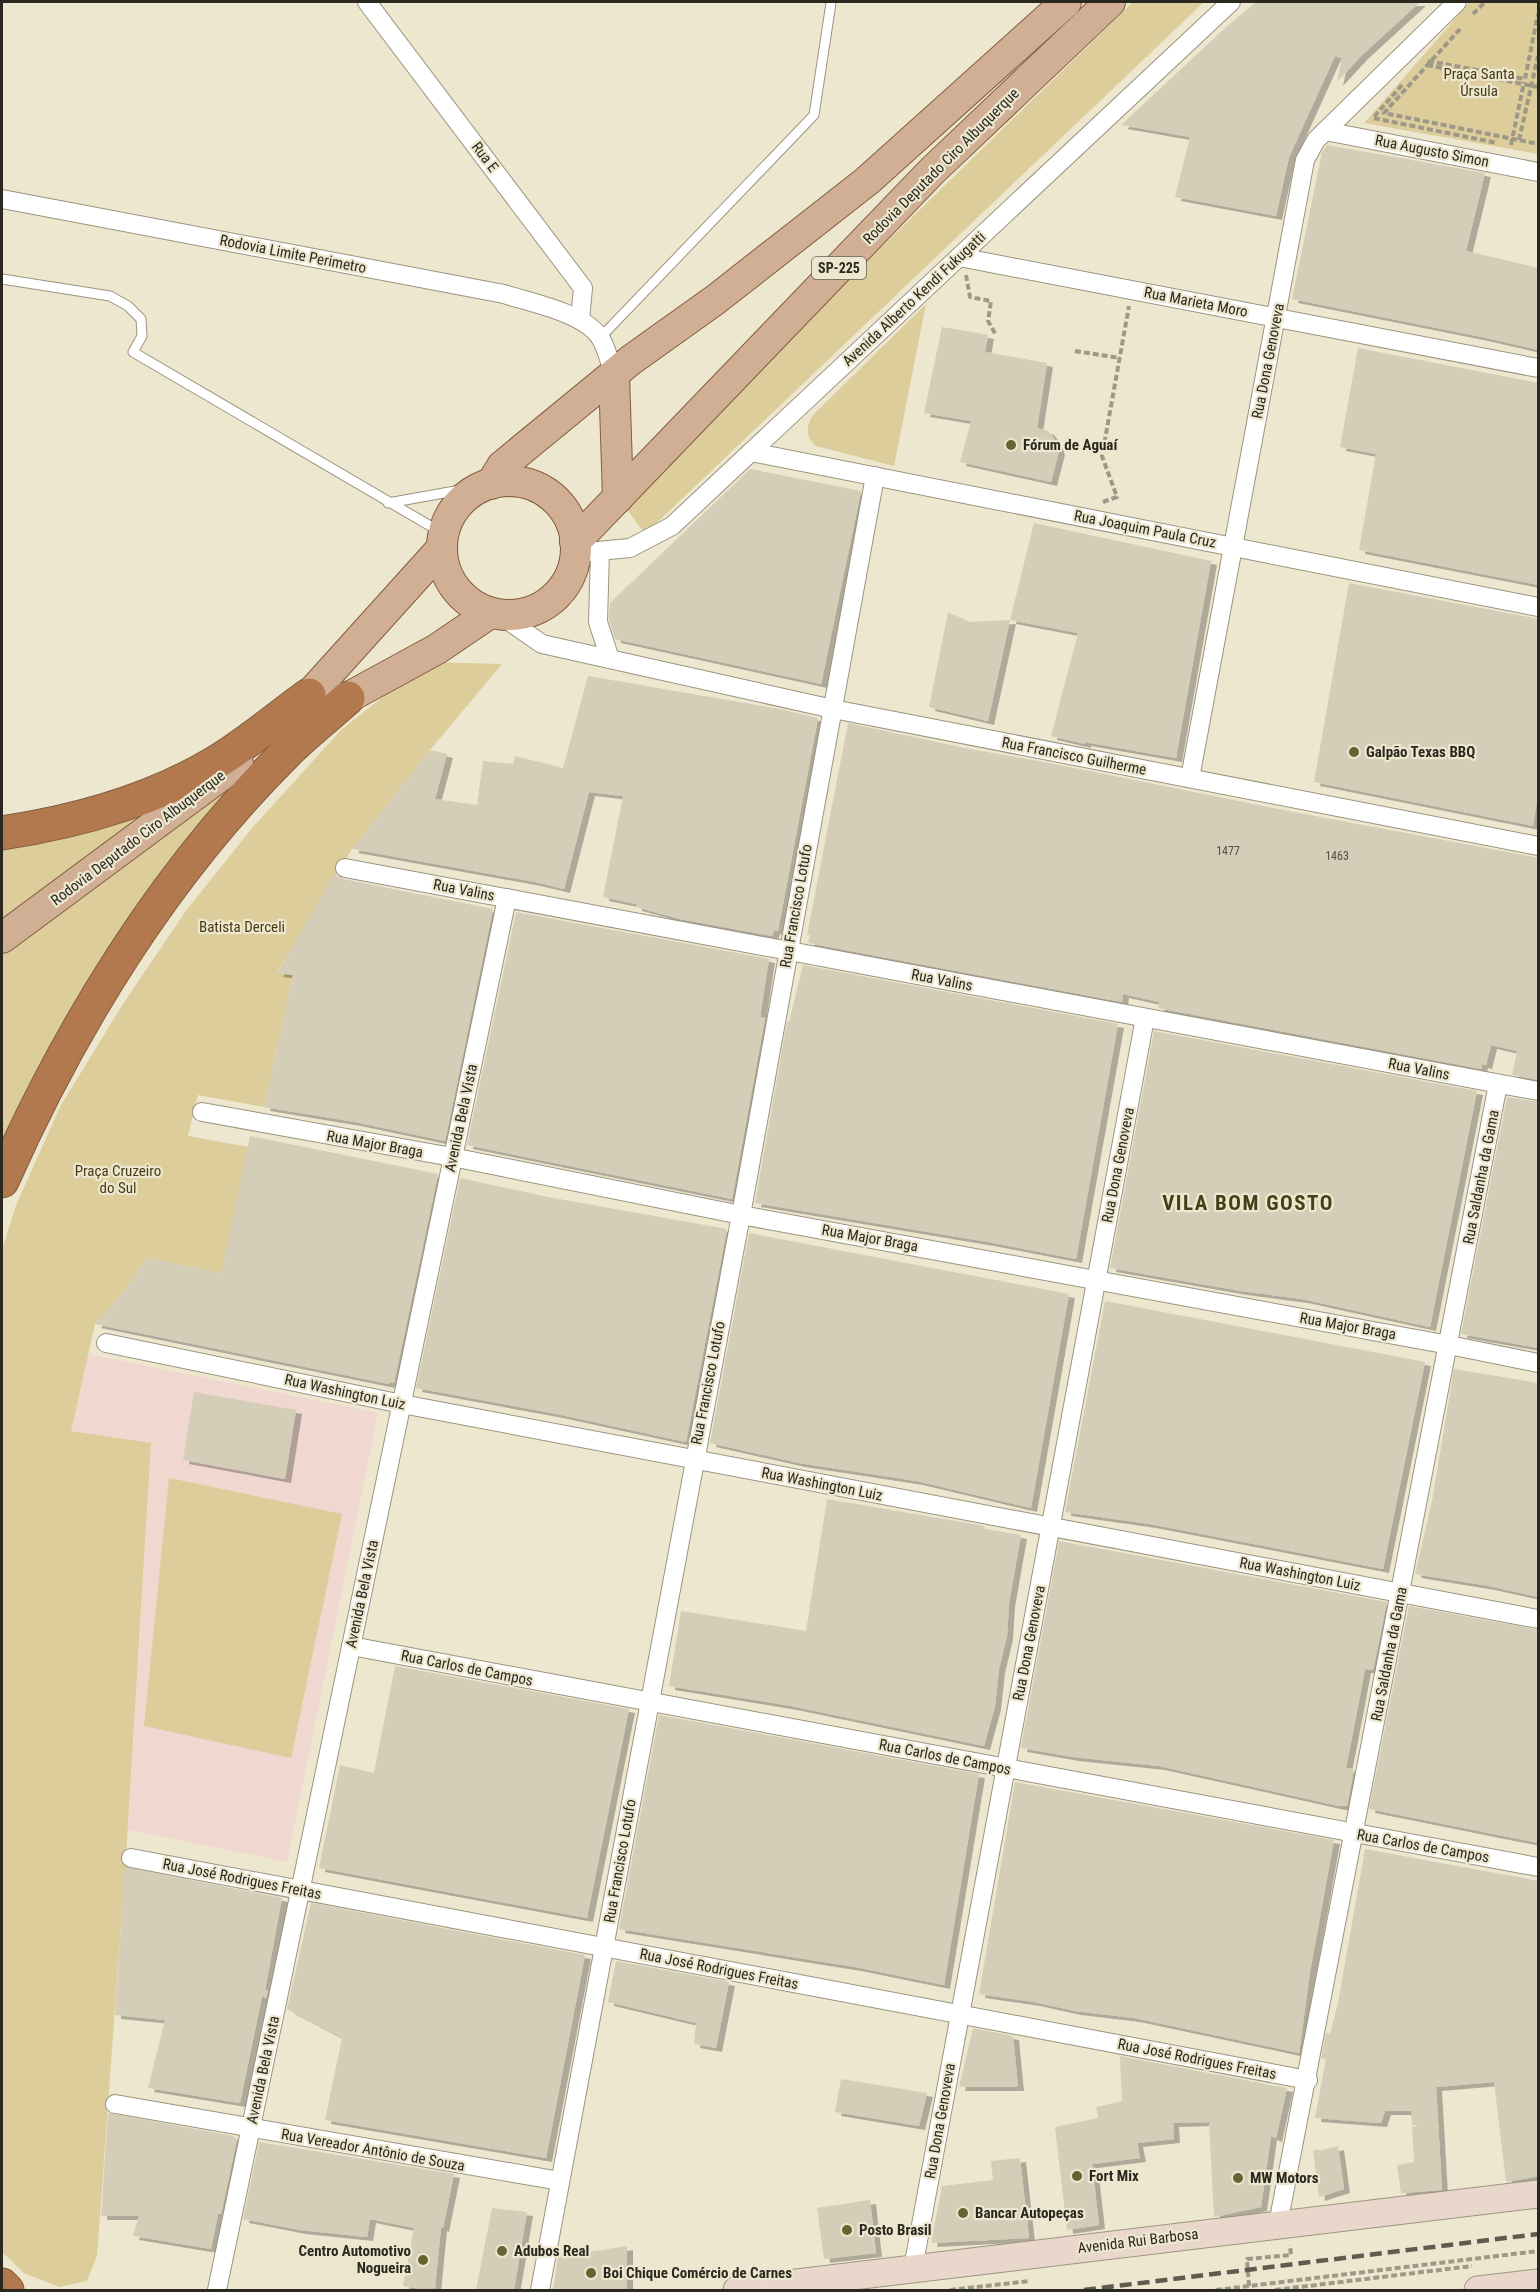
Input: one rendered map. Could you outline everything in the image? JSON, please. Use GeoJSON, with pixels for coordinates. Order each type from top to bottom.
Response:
{"type":"FeatureCollection","features":[{"type":"Feature","properties":{"kind":"highway"},"geometry":{"type":"LineString","coordinates":[[2,833],[38,827],[106,810],[179,782],[214,764],[309,695]]}},
{"type":"Feature","properties":{"kind":"highway"},"geometry":{"type":"LineString","coordinates":[[2,1181],[31,1116],[69,1045],[114,968],[160,901],[227,817],[287,751],[348,698]]}},
{"type":"Feature","properties":{"kind":"highway"},"geometry":{"type":"LineString","coordinates":[[2,2285],[6,2290]]}},
{"type":"Feature","properties":{"kind":"main road"},"geometry":{"type":"LineString","coordinates":[[487,485],[502,466],[631,360],[715,300],[867,181],[1066,2]]}},
{"type":"Feature","properties":{"kind":"main road","name":"Rodovia Deputado Ciro Albuquerque"},"geometry":{"type":"LineString","coordinates":[[584,549],[618,498],[932,171],[1110,2]]}},
{"type":"Feature","properties":{"kind":"main road"},"geometry":{"type":"LineString","coordinates":[[614,375],[618,498]]}},
{"type":"Feature","properties":{"kind":"main road"},"geometry":{"type":"LineString","coordinates":[[513,481],[534,486],[552,497],[567,514],[584,549],[557,595],[541,608],[521,614],[495,614],[470,603],[455,588],[445,569],[443,541],[449,519],[469,494],[487,485],[513,481]]}},
{"type":"Feature","properties":{"kind":"main road","name":"Rodovia Deputado Ciro Albuquerque"},"geometry":{"type":"LineString","coordinates":[[273,737],[443,541]]}},
{"type":"Feature","properties":{"kind":"main road","name":"Rodovia Deputado Ciro Albuquerque"},"geometry":{"type":"LineString","coordinates":[[2,938],[273,737],[437,649],[495,614]]}},
{"type":"Feature","properties":{"kind":"main road","name":"Avenida Rui Barbosa"},"geometry":{"type":"LineString","coordinates":[[737,2290],[1539,2194]]}},
{"type":"Feature","properties":{"kind":"main road"},"geometry":{"type":"LineString","coordinates":[[1479,2278],[1532,2286]]}},
{"type":"Feature","properties":{"kind":"street","name":"Rua E"},"geometry":{"type":"LineString","coordinates":[[367,2],[583,288],[580,320]]}},
{"type":"Feature","properties":{"kind":"street","name":"Avenida Alberto Kendi Fukugatti"},"geometry":{"type":"LineString","coordinates":[[584,549],[630,548],[672,526],[1231,2]]}},
{"type":"Feature","properties":{"kind":"street","name":"Rua Dona Genoveva"},"geometry":{"type":"LineString","coordinates":[[1190,778],[1305,160],[1316,140],[1457,2]]}},
{"type":"Feature","properties":{"kind":"street","name":"Rua Augusto Simon"},"geometry":{"type":"LineString","coordinates":[[1325,131],[1539,172]]}},
{"type":"Feature","properties":{"kind":"street","name":"Rodovia Limite Perimetro"},"geometry":{"type":"LineString","coordinates":[[2,200],[504,294],[549,309],[561,310],[580,320]]}},
{"type":"Feature","properties":{"kind":"street","name":"Rua Marieta Moro"},"geometry":{"type":"LineString","coordinates":[[959,257],[1539,368]]}},
{"type":"Feature","properties":{"kind":"street"},"geometry":{"type":"LineString","coordinates":[[580,320],[600,338],[614,375]]}},
{"type":"Feature","properties":{"kind":"street","name":"Rua Joaquim Paula Cruz"},"geometry":{"type":"LineString","coordinates":[[751,452],[1539,607]]}},
{"type":"Feature","properties":{"kind":"street","name":"Rua Francisco Lotufo"},"geometry":{"type":"LineString","coordinates":[[540,2290],[741,1215],[875,476]]}},
{"type":"Feature","properties":{"kind":"street"},"geometry":{"type":"LineString","coordinates":[[584,549],[598,622],[610,659]]}},
{"type":"Feature","properties":{"kind":"street","name":"Rua Francisco Guilherme"},"geometry":{"type":"LineString","coordinates":[[495,614],[542,645],[832,709],[1539,846]]}},
{"type":"Feature","properties":{"kind":"street","name":"Rua Valins"},"geometry":{"type":"LineString","coordinates":[[345,868],[1539,1091]]}},
{"type":"Feature","properties":{"kind":"street","name":"Avenida Bela Vista"},"geometry":{"type":"LineString","coordinates":[[217,2290],[507,898]]}},
{"type":"Feature","properties":{"kind":"street","name":"Rua Dona Genoveva"},"geometry":{"type":"LineString","coordinates":[[913,2268],[1145,1018]]}},
{"type":"Feature","properties":{"kind":"street","name":"Rua Saldanha da Gama"},"geometry":{"type":"LineString","coordinates":[[1283,2224],[1308,2080],[1498,1084]]}},
{"type":"Feature","properties":{"kind":"street","name":"Rua Major Braga"},"geometry":{"type":"LineString","coordinates":[[202,1112],[452,1157],[741,1215],[1449,1345],[1539,1364]]}},
{"type":"Feature","properties":{"kind":"street","name":"Rua Washington Luiz"},"geometry":{"type":"LineString","coordinates":[[106,1343],[402,1404],[1539,1619]]}},
{"type":"Feature","properties":{"kind":"street","name":"Rua Carlos de Campos"},"geometry":{"type":"LineString","coordinates":[[351,1646],[1539,1867]]}},
{"type":"Feature","properties":{"kind":"street","name":"Rua José Rodrigues Freitas"},"geometry":{"type":"LineString","coordinates":[[131,1858],[1308,2080]]}},
{"type":"Feature","properties":{"kind":"street","name":"Rua Vereador Antônio de Souza"},"geometry":{"type":"LineString","coordinates":[[115,2104],[560,2181]]}},
{"type":"Feature","properties":{"kind":"lane"},"geometry":{"type":"LineString","coordinates":[[600,338],[814,115],[831,3]]}},
{"type":"Feature","properties":{"kind":"lane"},"geometry":{"type":"LineString","coordinates":[[2,279],[110,296],[128,306],[141,319],[142,336],[133,352],[388,503],[443,541]]}},
{"type":"Feature","properties":{"kind":"lane"},"geometry":{"type":"LineString","coordinates":[[388,503],[487,485]]}},
{"type":"Feature","properties":{"kind":"path"},"geometry":{"type":"LineString","coordinates":[[1469,19],[1485,2]]}},
{"type":"Feature","properties":{"kind":"path"},"geometry":{"type":"LineString","coordinates":[[1511,146],[1539,14]]}},
{"type":"Feature","properties":{"kind":"path"},"geometry":{"type":"LineString","coordinates":[[1461,27],[1384,113],[1539,144]]}},
{"type":"Feature","properties":{"kind":"path"},"geometry":{"type":"LineString","coordinates":[[1431,52],[1373,118],[1518,147]]}},
{"type":"Feature","properties":{"kind":"path"},"geometry":{"type":"LineString","coordinates":[[1519,140],[1539,56]]}},
{"type":"Feature","properties":{"kind":"path"},"geometry":{"type":"LineString","coordinates":[[1424,60],[1428,63],[1525,81],[1539,87]]}},
{"type":"Feature","properties":{"kind":"path"},"geometry":{"type":"LineString","coordinates":[[959,257],[965,270],[970,297],[991,301],[988,321],[996,335]]}},
{"type":"Feature","properties":{"kind":"path"},"geometry":{"type":"LineString","coordinates":[[1099,503],[1117,497],[1102,456],[1133,290]]}},
{"type":"Feature","properties":{"kind":"path"},"geometry":{"type":"LineString","coordinates":[[1075,351],[1120,358]]}},
{"type":"Feature","properties":{"kind":"path"},"geometry":{"type":"LineString","coordinates":[[1267,2290],[1267,2284],[1248,2286],[1247,2259],[1291,2255],[1283,2224]]}},
{"type":"Feature","properties":{"kind":"path"},"geometry":{"type":"LineString","coordinates":[[1216,2290],[1539,2251]]}},
{"type":"Feature","properties":{"kind":"path"},"geometry":{"type":"LineString","coordinates":[[1275,2290],[1479,2278]]}},
{"type":"Feature","properties":{"kind":"shaded area"},"geometry":{"type":"Polygon","coordinates":[[[88,1354],[378,1413],[287,1862],[128,1830],[151,1444],[71,1431],[88,1354]]]}},
{"type":"Feature","properties":{"kind":"green space"},"geometry":{"type":"Polygon","coordinates":[[[1133,2],[1204,2],[645,534],[621,501],[1133,2]]]}},
{"type":"Feature","properties":{"kind":"green space","name":"Praça Santa Úrsula"},"geometry":{"type":"Polygon","coordinates":[[[1470,2],[1538,2],[1538,154],[1364,123],[1470,2]]]}},
{"type":"Feature","properties":{"kind":"green space"},"geometry":{"type":"Polygon","coordinates":[[[926,304],[894,466],[816,446],[810,439],[808,431],[813,415],[926,304]]]}},
{"type":"Feature","properties":{"kind":"green space","name":"Praça Cruzeiro do Sul"},"geometry":{"type":"Polygon","coordinates":[[[427,662],[502,664],[352,849],[277,972],[293,975],[264,1107],[198,1095],[188,1136],[249,1147],[221,1273],[147,1258],[125,1290],[95,1324],[71,1431],[151,1443],[126,1857],[97,2256],[87,2281],[59,2287],[24,2273],[2,2252],[2,1250],[16,1205],[61,1105],[123,1004],[185,912],[253,827],[341,730],[427,662]]]}},
{"type":"Feature","properties":{"kind":"green space"},"geometry":{"type":"Polygon","coordinates":[[[262,759],[2,1157],[2,953],[262,759]]]}},
{"type":"Feature","properties":{"kind":"green space"},"geometry":{"type":"Polygon","coordinates":[[[165,798],[2,926],[2,843],[165,798]]]}},
{"type":"Feature","properties":{"kind":"green space"},"geometry":{"type":"Polygon","coordinates":[[[169,1478],[342,1514],[291,1758],[144,1726],[169,1478]]]}},
{"type":"Feature","properties":{"kind":"building"},"geometry":{"type":"Polygon","coordinates":[[[1256,2],[1420,2],[1362,55],[1337,82],[1342,58],[1335,56],[1289,157],[1276,216],[1175,197],[1190,137],[1121,125],[1256,2]]]}},
{"type":"Feature","properties":{"kind":"building"},"geometry":{"type":"Polygon","coordinates":[[[1327,145],[1485,173],[1466,251],[1539,268],[1539,350],[1292,299],[1322,152],[1327,145]]]}},
{"type":"Feature","properties":{"kind":"building"},"geometry":{"type":"Polygon","coordinates":[[[942,327],[988,335],[985,352],[1047,363],[1037,428],[1048,431],[1059,451],[1051,482],[960,462],[971,421],[924,413],[942,327]]]}},
{"type":"Feature","properties":{"kind":"building"},"geometry":{"type":"Polygon","coordinates":[[[1358,348],[1539,383],[1539,585],[1359,550],[1376,454],[1340,447],[1358,348]]]}},
{"type":"Feature","properties":{"kind":"building"},"geometry":{"type":"Polygon","coordinates":[[[750,469],[861,491],[821,684],[615,639],[609,620],[610,603],[750,469]]]}},
{"type":"Feature","properties":{"kind":"building"},"geometry":{"type":"Polygon","coordinates":[[[1034,523],[1211,561],[1176,758],[1085,742],[1085,744],[1051,736],[1078,633],[1010,620],[1034,523]]]}},
{"type":"Feature","properties":{"kind":"building"},"geometry":{"type":"Polygon","coordinates":[[[1349,583],[1539,619],[1539,788],[1533,826],[1314,782],[1349,583]]]}},
{"type":"Feature","properties":{"kind":"building"},"geometry":{"type":"Polygon","coordinates":[[[948,612],[970,622],[1010,620],[988,721],[929,707],[948,612]]]}},
{"type":"Feature","properties":{"kind":"building"},"geometry":{"type":"Polygon","coordinates":[[[588,676],[780,709],[818,718],[778,931],[774,930],[772,936],[680,919],[636,907],[636,904],[603,897],[623,796],[589,792],[564,889],[352,849],[430,750],[447,754],[435,799],[477,805],[483,761],[513,764],[515,756],[563,768],[588,676]]]}},
{"type":"Feature","properties":{"kind":"building"},"geometry":{"type":"Polygon","coordinates":[[[848,723],[965,748],[1539,858],[1539,1080],[1512,1075],[1517,1051],[1491,1045],[1486,1065],[1482,1064],[1481,1069],[1158,1008],[1159,1002],[1123,994],[1122,1002],[808,943],[810,935],[807,935],[848,723]]]}},
{"type":"Feature","properties":{"kind":"building"},"geometry":{"type":"Polygon","coordinates":[[[334,875],[343,879],[493,909],[445,1141],[355,1122],[264,1107],[293,975],[277,973],[334,875]]]}},
{"type":"Feature","properties":{"kind":"building"},"geometry":{"type":"Polygon","coordinates":[[[516,912],[769,959],[760,1017],[765,1018],[732,1199],[467,1145],[516,912]]]}},
{"type":"Feature","properties":{"kind":"building"},"geometry":{"type":"Polygon","coordinates":[[[803,965],[1118,1024],[1076,1259],[755,1203],[787,1022],[789,1022],[803,965]]]}},
{"type":"Feature","properties":{"kind":"building"},"geometry":{"type":"Polygon","coordinates":[[[1154,1031],[1477,1091],[1430,1327],[1302,1299],[1241,1291],[1110,1268],[1154,1031]]]}},
{"type":"Feature","properties":{"kind":"building"},"geometry":{"type":"Polygon","coordinates":[[[1507,1097],[1539,1102],[1539,1348],[1461,1334],[1507,1097]]]}},
{"type":"Feature","properties":{"kind":"building"},"geometry":{"type":"Polygon","coordinates":[[[250,1136],[438,1174],[394,1383],[389,1382],[389,1384],[95,1324],[125,1290],[147,1258],[221,1273],[250,1136]]]}},
{"type":"Feature","properties":{"kind":"building"},"geometry":{"type":"Polygon","coordinates":[[[460,1178],[548,1197],[727,1229],[686,1442],[557,1414],[416,1388],[460,1178]]]}},
{"type":"Feature","properties":{"kind":"building"},"geometry":{"type":"Polygon","coordinates":[[[749,1233],[1069,1294],[1031,1508],[917,1481],[799,1463],[710,1443],[749,1233]]]}},
{"type":"Feature","properties":{"kind":"building"},"geometry":{"type":"Polygon","coordinates":[[[1105,1301],[1425,1362],[1383,1569],[1150,1524],[1065,1512],[1105,1301]]]}},
{"type":"Feature","properties":{"kind":"building"},"geometry":{"type":"Polygon","coordinates":[[[1454,1369],[1539,1383],[1539,1597],[1415,1574],[1432,1501],[1454,1369]]]}},
{"type":"Feature","properties":{"kind":"building"},"geometry":{"type":"Polygon","coordinates":[[[194,1392],[296,1410],[285,1479],[183,1460],[194,1392]]]}},
{"type":"Feature","properties":{"kind":"building"},"geometry":{"type":"Polygon","coordinates":[[[827,1499],[985,1526],[984,1529],[1021,1535],[995,1706],[984,1746],[791,1706],[669,1686],[681,1611],[806,1631],[827,1499]]]}},
{"type":"Feature","properties":{"kind":"building"},"geometry":{"type":"Polygon","coordinates":[[[1059,1541],[1387,1602],[1373,1670],[1365,1669],[1346,1768],[1354,1769],[1347,1806],[1159,1766],[1073,1757],[1021,1748],[1059,1541]]]}},
{"type":"Feature","properties":{"kind":"building"},"geometry":{"type":"Polygon","coordinates":[[[1409,1606],[1539,1630],[1539,1843],[1369,1809],[1409,1606]]]}},
{"type":"Feature","properties":{"kind":"building"},"geometry":{"type":"Polygon","coordinates":[[[395,1666],[629,1709],[587,1918],[319,1868],[340,1765],[374,1773],[395,1666]]]}},
{"type":"Feature","properties":{"kind":"building"},"geometry":{"type":"Polygon","coordinates":[[[659,1715],[979,1774],[944,1985],[855,1967],[619,1929],[659,1715]]]}},
{"type":"Feature","properties":{"kind":"building"},"geometry":{"type":"Polygon","coordinates":[[[1015,1782],[1334,1840],[1310,1972],[1299,2053],[1134,2018],[1075,2011],[979,1994],[1015,1782]]]}},
{"type":"Feature","properties":{"kind":"building"},"geometry":{"type":"Polygon","coordinates":[[[1365,1849],[1539,1881],[1539,2176],[1506,2182],[1494,2082],[1436,2087],[1442,2190],[1401,2193],[1397,2165],[1414,2162],[1412,2127],[1419,2125],[1412,2125],[1411,2111],[1385,2111],[1381,2123],[1315,2118],[1326,2059],[1321,2058],[1326,2033],[1330,2034],[1338,2003],[1365,1849]]]}},
{"type":"Feature","properties":{"kind":"building"},"geometry":{"type":"Polygon","coordinates":[[[125,1867],[282,1898],[265,1990],[268,1990],[266,1998],[262,1996],[240,2103],[148,2088],[165,2020],[115,2015],[125,1867]]]}},
{"type":"Feature","properties":{"kind":"building"},"geometry":{"type":"Polygon","coordinates":[[[311,1903],[585,1955],[546,2158],[325,2120],[342,2038],[287,2009],[311,1903]]]}},
{"type":"Feature","properties":{"kind":"building"},"geometry":{"type":"Polygon","coordinates":[[[616,1961],[729,1982],[716,2048],[694,2044],[696,2023],[608,2002],[616,1961]]]}},
{"type":"Feature","properties":{"kind":"building"},"geometry":{"type":"Polygon","coordinates":[[[973,2028],[1013,2036],[1018,2087],[959,2087],[973,2028]]]}},
{"type":"Feature","properties":{"kind":"building"},"geometry":{"type":"Polygon","coordinates":[[[1120,2056],[1287,2088],[1276,2138],[1271,2136],[1261,2207],[1214,2217],[1209,2122],[1173,2123],[1174,2139],[1137,2143],[1140,2158],[1092,2164],[1099,2225],[1067,2230],[1055,2127],[1098,2118],[1096,2107],[1122,2101],[1120,2056]]]}},
{"type":"Feature","properties":{"kind":"building"},"geometry":{"type":"Polygon","coordinates":[[[841,2079],[927,2093],[919,2126],[835,2112],[841,2079]]]}},
{"type":"Feature","properties":{"kind":"building"},"geometry":{"type":"Polygon","coordinates":[[[108,2113],[234,2136],[237,2139],[211,2249],[133,2236],[139,2216],[101,2216],[108,2113]]]}},
{"type":"Feature","properties":{"kind":"building"},"geometry":{"type":"Polygon","coordinates":[[[259,2142],[454,2174],[443,2228],[441,2227],[435,2288],[421,2289],[403,2286],[414,2228],[370,2219],[367,2237],[300,2230],[243,2219],[259,2142]]]}},
{"type":"Feature","properties":{"kind":"building"},"geometry":{"type":"Polygon","coordinates":[[[1338,2146],[1344,2189],[1319,2197],[1313,2150],[1338,2146]]]}},
{"type":"Feature","properties":{"kind":"building"},"geometry":{"type":"Polygon","coordinates":[[[1020,2158],[1029,2238],[931,2243],[942,2186],[993,2180],[991,2161],[1020,2158]]]}},
{"type":"Feature","properties":{"kind":"building","name":"Posto Brasil"},"geometry":{"type":"Polygon","coordinates":[[[870,2200],[876,2253],[824,2259],[817,2208],[870,2200]]]}},
{"type":"Feature","properties":{"kind":"building","name":"Adubos Real"},"geometry":{"type":"Polygon","coordinates":[[[492,2208],[527,2212],[514,2290],[476,2290],[492,2208]]]}},
{"type":"Feature","properties":{"kind":"building","name":"Boi Chique Comércio de Carnes"},"geometry":{"type":"Polygon","coordinates":[[[627,2246],[627,2289],[553,2290],[558,2257],[627,2246]]]}},
{"type":"Feature","properties":{"kind":"railway"},"geometry":{"type":"LineString","coordinates":[[1084,2290],[1538,2234]]}},
{"type":"Feature","properties":{"kind":"place","name":"Fórum de Aguaí"},"geometry":{"type":"Point","coordinates":[1011,445]}},
{"type":"Feature","properties":{"kind":"place","name":"Galpão Texas BBQ"},"geometry":{"type":"Point","coordinates":[1354,752]}},
{"type":"Feature","properties":{"kind":"place","name":"Fort Mix"},"geometry":{"type":"Point","coordinates":[1077,2176]}},
{"type":"Feature","properties":{"kind":"place","name":"MW Motors"},"geometry":{"type":"Point","coordinates":[1238,2178]}},
{"type":"Feature","properties":{"kind":"place","name":"Bancar Autopeças"},"geometry":{"type":"Point","coordinates":[963,2213]}},
{"type":"Feature","properties":{"kind":"place","name":"Posto Brasil"},"geometry":{"type":"Point","coordinates":[847,2230]}},
{"type":"Feature","properties":{"kind":"place","name":"Adubos Real"},"geometry":{"type":"Point","coordinates":[502,2251]}},
{"type":"Feature","properties":{"kind":"place","name":"Centro Automotivo Nogueira"},"geometry":{"type":"Point","coordinates":[423,2260]}},
{"type":"Feature","properties":{"kind":"place","name":"Boi Chique Comércio de Carnes"},"geometry":{"type":"Point","coordinates":[591,2273]}},
{"type":"Feature","properties":{"kind":"district","name":"VILA BOM GOSTO"},"geometry":{"type":"Point","coordinates":[1248,1203]}},
{"type":"Feature","properties":{"kind":"park label","name":"Batista Derceli"},"geometry":{"type":"Point","coordinates":[242,927]}}]}
